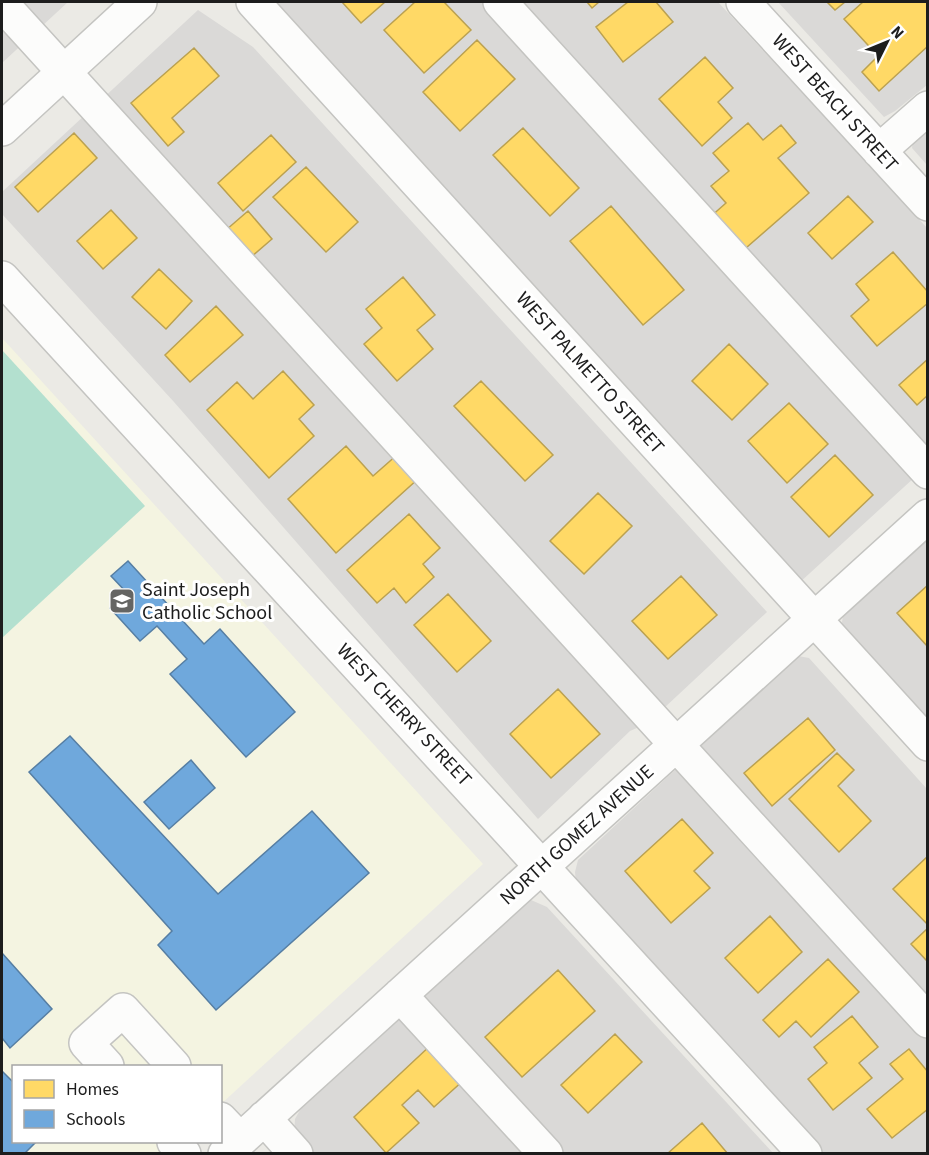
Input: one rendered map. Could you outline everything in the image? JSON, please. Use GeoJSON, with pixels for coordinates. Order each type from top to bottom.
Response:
{"type":"FeatureCollection","features":[{"type":"Feature","properties":{"kind":"street"},"geometry":{"type":"LineString","coordinates":[[2,129],[140,2]]}},
{"type":"Feature","properties":{"kind":"street","name":"WEST PALMETTO STREET"},"geometry":{"type":"LineString","coordinates":[[253,2],[927,744]]}},
{"type":"Feature","properties":{"kind":"street"},"geometry":{"type":"LineString","coordinates":[[500,2],[927,472]]}},
{"type":"Feature","properties":{"kind":"street","name":"WEST BEACH STREET"},"geometry":{"type":"LineString","coordinates":[[743,2],[927,204]]}},
{"type":"Feature","properties":{"kind":"street"},"geometry":{"type":"LineString","coordinates":[[2,4],[927,1021]]}},
{"type":"Feature","properties":{"kind":"street"},"geometry":{"type":"LineString","coordinates":[[879,151],[927,108]]}},
{"type":"Feature","properties":{"kind":"street","name":"WEST CHERRY STREET"},"geometry":{"type":"LineString","coordinates":[[2,278],[805,1154]]}},
{"type":"Feature","properties":{"kind":"street","name":"NORTH GOMEZ AVENUE"},"geometry":{"type":"LineString","coordinates":[[229,1138],[264,1118],[927,516]]}},
{"type":"Feature","properties":{"kind":"street"},"geometry":{"type":"LineString","coordinates":[[400,995],[546,1154]]}},
{"type":"Feature","properties":{"kind":"street"},"geometry":{"type":"LineString","coordinates":[[106,1065],[86,1043],[123,1010],[173,1065]]}},
{"type":"Feature","properties":{"kind":"street"},"geometry":{"type":"LineString","coordinates":[[264,1118],[296,1154]]}},
{"type":"Feature","properties":{"kind":"shaded area"},"geometry":{"type":"Polygon","coordinates":[[[2,2],[68,2],[2,63],[2,2]]]}},
{"type":"Feature","properties":{"kind":"shaded area"},"geometry":{"type":"Polygon","coordinates":[[[275,2],[718,2],[927,228],[927,466],[798,584],[275,2]]]}},
{"type":"Feature","properties":{"kind":"shaded area"},"geometry":{"type":"Polygon","coordinates":[[[778,2],[927,2],[927,85],[884,117],[778,2]]]}},
{"type":"Feature","properties":{"kind":"shaded area"},"geometry":{"type":"Polygon","coordinates":[[[198,10],[253,47],[767,612],[648,723],[630,731],[538,819],[174,402],[2,214],[2,192],[198,10]]]}},
{"type":"Feature","properties":{"kind":"shaded area"},"geometry":{"type":"Polygon","coordinates":[[[927,123],[927,165],[912,148],[913,140],[927,123]]]}},
{"type":"Feature","properties":{"kind":"shaded area","name":"Saint Joseph Catholic School"},"geometry":{"type":"Polygon","coordinates":[[[2,338],[483,864],[222,1103],[222,1065],[12,1065],[12,1143],[179,1143],[167,1153],[2,1153],[2,338]]]}},
{"type":"Feature","properties":{"kind":"shaded area"},"geometry":{"type":"Polygon","coordinates":[[[927,533],[927,728],[844,634],[842,622],[844,611],[927,533]]]}},
{"type":"Feature","properties":{"kind":"shaded area"},"geometry":{"type":"Polygon","coordinates":[[[798,656],[809,658],[927,789],[927,1153],[823,1153],[576,883],[575,872],[578,860],[798,656]]]}},
{"type":"Feature","properties":{"kind":"shaded area"},"geometry":{"type":"Polygon","coordinates":[[[531,900],[547,907],[773,1153],[312,1154],[294,1135],[295,1119],[300,1110],[531,900]]]}},
{"type":"Feature","properties":{"kind":"green space"},"geometry":{"type":"Polygon","coordinates":[[[2,350],[145,506],[2,638],[2,350]]]}},
{"type":"Feature","properties":{"kind":"building: Homes"},"geometry":{"type":"Polygon","coordinates":[[[342,2],[385,2],[361,23],[342,2]]]}},
{"type":"Feature","properties":{"kind":"building: Homes"},"geometry":{"type":"Polygon","coordinates":[[[415,2],[444,2],[471,30],[424,73],[384,30],[415,2]]]}},
{"type":"Feature","properties":{"kind":"building: Homes"},"geometry":{"type":"Polygon","coordinates":[[[587,2],[599,2],[592,8],[587,2]]]}},
{"type":"Feature","properties":{"kind":"building: Homes"},"geometry":{"type":"Polygon","coordinates":[[[628,2],[656,2],[673,22],[623,62],[596,27],[628,2]]]}},
{"type":"Feature","properties":{"kind":"building: Homes"},"geometry":{"type":"Polygon","coordinates":[[[827,2],[845,2],[835,10],[827,2]]]}},
{"type":"Feature","properties":{"kind":"building: Homes"},"geometry":{"type":"Polygon","coordinates":[[[863,2],[928,2],[928,46],[879,91],[862,72],[878,56],[844,19],[863,2]]]}},
{"type":"Feature","properties":{"kind":"building: Homes"},"geometry":{"type":"Polygon","coordinates":[[[477,40],[515,79],[460,131],[423,92],[477,40]]]}},
{"type":"Feature","properties":{"kind":"building: Homes"},"geometry":{"type":"Polygon","coordinates":[[[194,48],[219,76],[172,118],[184,132],[168,146],[131,103],[194,48]]]}},
{"type":"Feature","properties":{"kind":"building: Homes"},"geometry":{"type":"Polygon","coordinates":[[[705,57],[733,88],[718,102],[732,118],[702,146],[659,99],[705,57]]]}},
{"type":"Feature","properties":{"kind":"building: Homes"},"geometry":{"type":"Polygon","coordinates":[[[748,123],[763,140],[781,125],[796,143],[778,158],[809,193],[739,254],[709,218],[726,203],[711,186],[729,171],[713,153],[748,123]]]}},
{"type":"Feature","properties":{"kind":"building: Homes"},"geometry":{"type":"Polygon","coordinates":[[[523,128],[579,188],[550,216],[493,155],[523,128]]]}},
{"type":"Feature","properties":{"kind":"building: Homes"},"geometry":{"type":"Polygon","coordinates":[[[74,133],[97,158],[38,212],[15,187],[74,133]]]}},
{"type":"Feature","properties":{"kind":"building: Homes"},"geometry":{"type":"Polygon","coordinates":[[[271,135],[296,162],[243,211],[218,183],[271,135]]]}},
{"type":"Feature","properties":{"kind":"building: Homes"},"geometry":{"type":"Polygon","coordinates":[[[306,167],[358,222],[326,252],[273,197],[306,167]]]}},
{"type":"Feature","properties":{"kind":"building: Homes"},"geometry":{"type":"Polygon","coordinates":[[[848,196],[873,222],[832,259],[808,233],[848,196]]]}},
{"type":"Feature","properties":{"kind":"building: Homes"},"geometry":{"type":"Polygon","coordinates":[[[611,206],[684,290],[643,325],[570,241],[611,206]]]}},
{"type":"Feature","properties":{"kind":"building: Homes"},"geometry":{"type":"Polygon","coordinates":[[[111,210],[137,238],[103,269],[77,241],[111,210]]]}},
{"type":"Feature","properties":{"kind":"building: Homes"},"geometry":{"type":"Polygon","coordinates":[[[248,211],[272,239],[250,258],[226,230],[248,211]]]}},
{"type":"Feature","properties":{"kind":"building: Homes"},"geometry":{"type":"Polygon","coordinates":[[[893,252],[928,292],[928,303],[877,346],[851,316],[869,300],[856,284],[893,252]]]}},
{"type":"Feature","properties":{"kind":"building: Homes"},"geometry":{"type":"Polygon","coordinates":[[[159,269],[192,301],[166,329],[132,297],[159,269]]]}},
{"type":"Feature","properties":{"kind":"building: Homes"},"geometry":{"type":"Polygon","coordinates":[[[403,277],[435,315],[417,330],[433,349],[397,381],[364,344],[382,328],[366,309],[403,277]]]}},
{"type":"Feature","properties":{"kind":"building: Homes"},"geometry":{"type":"Polygon","coordinates":[[[216,306],[243,335],[190,382],[165,355],[216,306]]]}},
{"type":"Feature","properties":{"kind":"building: Homes"},"geometry":{"type":"Polygon","coordinates":[[[729,344],[768,384],[732,420],[692,381],[729,344]]]}},
{"type":"Feature","properties":{"kind":"building: Homes"},"geometry":{"type":"Polygon","coordinates":[[[928,359],[928,395],[917,405],[899,385],[928,359]]]}},
{"type":"Feature","properties":{"kind":"building: Homes"},"geometry":{"type":"Polygon","coordinates":[[[283,371],[314,405],[299,419],[314,436],[269,478],[207,410],[237,382],[253,399],[283,371]]]}},
{"type":"Feature","properties":{"kind":"building: Homes"},"geometry":{"type":"Polygon","coordinates":[[[481,381],[553,455],[525,481],[454,406],[481,381]]]}},
{"type":"Feature","properties":{"kind":"building: Homes"},"geometry":{"type":"Polygon","coordinates":[[[789,403],[828,444],[787,483],[748,441],[789,403]]]}},
{"type":"Feature","properties":{"kind":"building: Homes"},"geometry":{"type":"Polygon","coordinates":[[[346,446],[373,476],[398,454],[419,478],[336,553],[288,499],[346,446]]]}},
{"type":"Feature","properties":{"kind":"building: Homes"},"geometry":{"type":"Polygon","coordinates":[[[835,455],[873,495],[829,537],[791,497],[835,455]]]}},
{"type":"Feature","properties":{"kind":"building: Homes"},"geometry":{"type":"Polygon","coordinates":[[[598,493],[632,526],[584,574],[550,541],[598,493]]]}},
{"type":"Feature","properties":{"kind":"building: Homes"},"geometry":{"type":"Polygon","coordinates":[[[409,514],[440,548],[423,564],[434,577],[406,603],[394,588],[377,603],[347,570],[409,514]]]}},
{"type":"Feature","properties":{"kind":"building: Homes"},"geometry":{"type":"Polygon","coordinates":[[[681,576],[717,615],[668,659],[632,621],[681,576]]]}},
{"type":"Feature","properties":{"kind":"building: Homes"},"geometry":{"type":"Polygon","coordinates":[[[928,585],[928,647],[897,613],[928,585]]]}},
{"type":"Feature","properties":{"kind":"building: Homes"},"geometry":{"type":"Polygon","coordinates":[[[448,594],[491,641],[457,672],[414,625],[448,594]]]}},
{"type":"Feature","properties":{"kind":"building: Homes"},"geometry":{"type":"Polygon","coordinates":[[[558,689],[600,734],[551,778],[510,734],[558,689]]]}},
{"type":"Feature","properties":{"kind":"building: Homes"},"geometry":{"type":"Polygon","coordinates":[[[808,718],[835,750],[772,806],[744,773],[808,718]]]}},
{"type":"Feature","properties":{"kind":"building: Homes"},"geometry":{"type":"Polygon","coordinates":[[[837,753],[854,770],[838,786],[871,821],[839,852],[789,799],[837,753]]]}},
{"type":"Feature","properties":{"kind":"building: Homes"},"geometry":{"type":"Polygon","coordinates":[[[682,819],[713,853],[694,871],[710,888],[671,923],[625,871],[682,819]]]}},
{"type":"Feature","properties":{"kind":"building: Homes"},"geometry":{"type":"Polygon","coordinates":[[[928,856],[928,925],[893,889],[928,856]]]}},
{"type":"Feature","properties":{"kind":"building: Homes"},"geometry":{"type":"Polygon","coordinates":[[[770,916],[802,952],[758,993],[725,958],[770,916]]]}},
{"type":"Feature","properties":{"kind":"building: Homes"},"geometry":{"type":"Polygon","coordinates":[[[928,928],[928,962],[911,944],[928,928]]]}},
{"type":"Feature","properties":{"kind":"building: Homes"},"geometry":{"type":"Polygon","coordinates":[[[828,959],[859,992],[811,1037],[796,1021],[779,1037],[763,1020],[828,959]]]}},
{"type":"Feature","properties":{"kind":"building: Homes"},"geometry":{"type":"Polygon","coordinates":[[[558,970],[595,1011],[522,1077],[485,1037],[558,970]]]}},
{"type":"Feature","properties":{"kind":"building: Homes"},"geometry":{"type":"Polygon","coordinates":[[[852,1016],[878,1047],[859,1063],[872,1078],[833,1110],[808,1079],[827,1063],[814,1047],[852,1016]]]}},
{"type":"Feature","properties":{"kind":"building: Homes"},"geometry":{"type":"Polygon","coordinates":[[[615,1034],[642,1062],[588,1113],[561,1085],[615,1034]]]}},
{"type":"Feature","properties":{"kind":"building: Homes"},"geometry":{"type":"Polygon","coordinates":[[[433,1043],[465,1079],[434,1107],[418,1090],[402,1105],[419,1123],[386,1153],[354,1117],[433,1043]]]}},
{"type":"Feature","properties":{"kind":"building: Homes"},"geometry":{"type":"Polygon","coordinates":[[[909,1049],[928,1072],[928,1109],[892,1138],[867,1109],[903,1079],[890,1064],[909,1049]]]}},
{"type":"Feature","properties":{"kind":"building: Homes"},"geometry":{"type":"Polygon","coordinates":[[[702,1123],[728,1154],[667,1154],[702,1123]]]}},
{"type":"Feature","properties":{"kind":"building: Schools"},"geometry":{"type":"Polygon","coordinates":[[[128,561],[204,644],[220,629],[295,712],[246,757],[170,674],[187,659],[157,626],[140,641],[110,608],[127,593],[111,576],[128,561]]]}},
{"type":"Feature","properties":{"kind":"building: Schools"},"geometry":{"type":"Polygon","coordinates":[[[70,736],[218,894],[312,811],[369,873],[216,1010],[158,945],[172,931],[29,772],[70,736]]]}},
{"type":"Feature","properties":{"kind":"building: Schools"},"geometry":{"type":"Polygon","coordinates":[[[191,760],[215,788],[169,829],[144,802],[191,760]]]}},
{"type":"Feature","properties":{"kind":"building: Schools"},"geometry":{"type":"Polygon","coordinates":[[[2,953],[52,1009],[10,1048],[2,1038],[2,953]]]}},
{"type":"Feature","properties":{"kind":"building: Schools"},"geometry":{"type":"Polygon","coordinates":[[[2,1071],[12,1081],[12,1143],[35,1143],[24,1154],[2,1154],[2,1071]]]}},
{"type":"Feature","properties":{"kind":"place","name":"Saint Joseph Catholic School"},"geometry":{"type":"Point","coordinates":[122,601]}}]}
